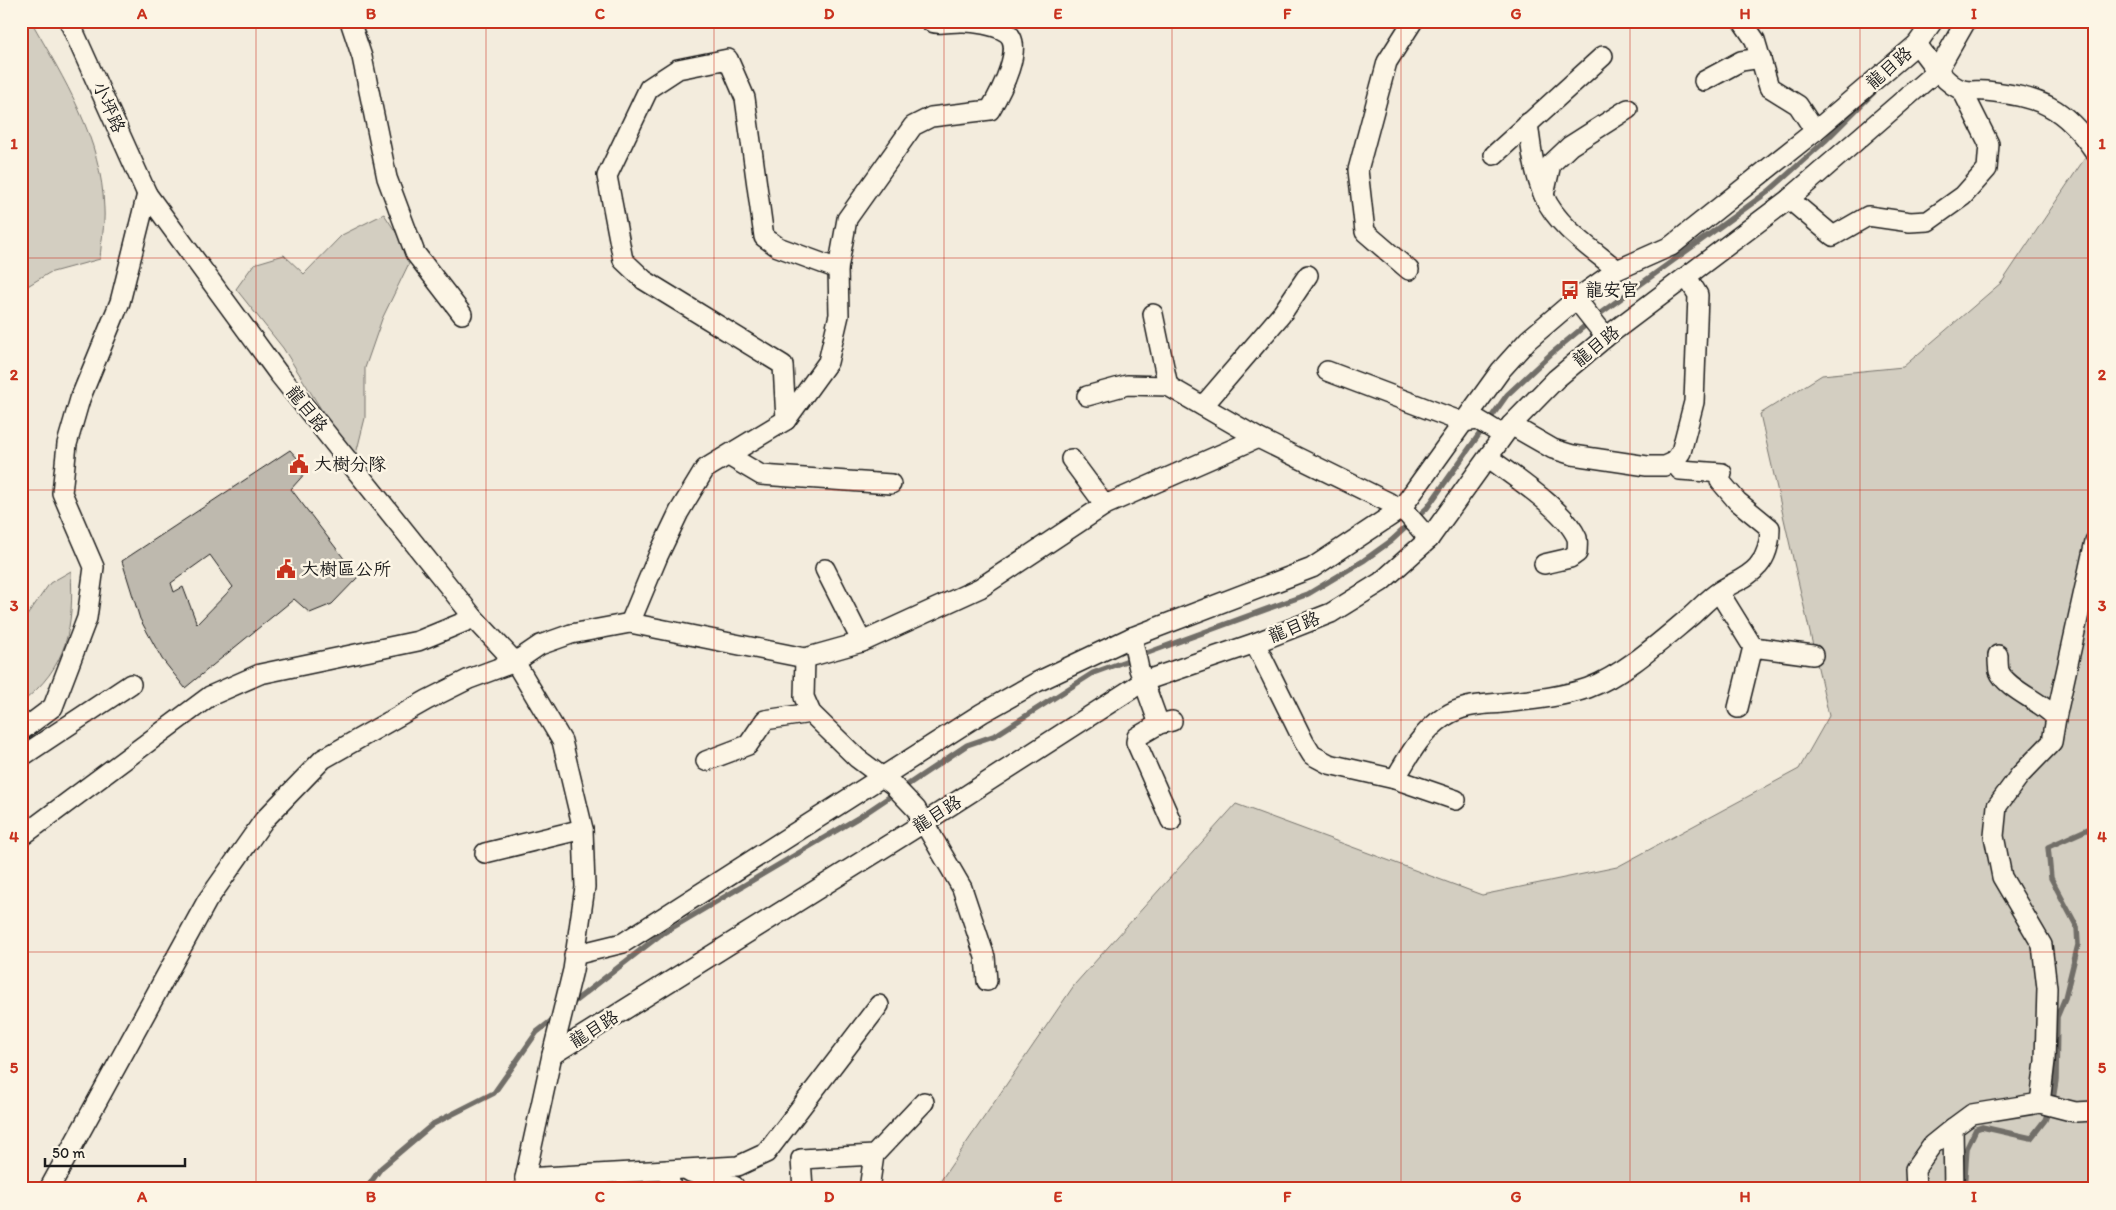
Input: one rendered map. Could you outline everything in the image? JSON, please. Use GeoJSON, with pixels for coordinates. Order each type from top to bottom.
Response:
{"type":"FeatureCollection","features":[{"type":"Feature","properties":{"kind":"street","name":"小坪路"},"geometry":{"type":"LineString","coordinates":[[69,21],[147,194]]}},
{"type":"Feature","properties":{"kind":"street"},"geometry":{"type":"LineString","coordinates":[[350,21],[362,57],[387,178],[415,253],[462,314]]}},
{"type":"Feature","properties":{"kind":"street"},"geometry":{"type":"LineString","coordinates":[[630,624],[658,556],[705,468],[729,456],[786,420],[828,362],[840,315],[838,268],[847,219],[913,126],[931,116],[990,110],[1003,90],[1014,53],[1013,41],[1005,31],[963,22],[930,21]]}},
{"type":"Feature","properties":{"kind":"street"},"geometry":{"type":"LineString","coordinates":[[1409,270],[1365,232],[1358,170],[1388,62],[1413,21]]}},
{"type":"Feature","properties":{"kind":"street"},"geometry":{"type":"LineString","coordinates":[[1742,21],[1755,40],[1769,87],[1798,105],[1815,131]]}},
{"type":"Feature","properties":{"kind":"street","name":"龍目路"},"geometry":{"type":"LineString","coordinates":[[574,962],[623,943],[888,781],[982,714],[1037,682],[1133,640],[1312,568],[1404,512],[1470,421],[1501,370],[1522,348],[1617,270],[1671,246],[1919,46],[1934,21]]}},
{"type":"Feature","properties":{"kind":"street","name":"龍目路"},"geometry":{"type":"LineString","coordinates":[[552,1055],[920,816],[1142,675],[1255,643],[1331,613],[1381,582],[1425,535],[1489,458],[1504,430],[1556,378],[1604,333],[1688,277],[1789,199],[1935,68],[1966,21]]}},
{"type":"Feature","properties":{"kind":"street"},"geometry":{"type":"LineString","coordinates":[[1919,46],[1935,68]]}},
{"type":"Feature","properties":{"kind":"street"},"geometry":{"type":"LineString","coordinates":[[1494,155],[1603,56]]}},
{"type":"Feature","properties":{"kind":"street"},"geometry":{"type":"LineString","coordinates":[[1704,80],[1741,61],[1761,58]]}},
{"type":"Feature","properties":{"kind":"street"},"geometry":{"type":"LineString","coordinates":[[786,420],[783,364],[644,280],[623,260],[607,176],[648,88],[678,69],[728,60],[745,98],[764,236],[778,247],[838,268]]}},
{"type":"Feature","properties":{"kind":"street","name":"龍目路"},"geometry":{"type":"LineString","coordinates":[[1935,68],[1962,90]]}},
{"type":"Feature","properties":{"kind":"street"},"geometry":{"type":"LineString","coordinates":[[1962,90],[1984,91],[2032,98],[2055,108],[2084,136],[2095,152]]}},
{"type":"Feature","properties":{"kind":"street"},"geometry":{"type":"LineString","coordinates":[[1789,199],[1832,236],[1868,216],[1910,222],[1928,221],[1963,196],[1987,168],[1990,144],[1962,90]]}},
{"type":"Feature","properties":{"kind":"street"},"geometry":{"type":"LineString","coordinates":[[1544,196],[1551,164],[1570,146],[1628,109]]}},
{"type":"Feature","properties":{"kind":"street"},"geometry":{"type":"LineString","coordinates":[[1528,124],[1533,158],[1544,196],[1557,217],[1617,270]]}},
{"type":"Feature","properties":{"kind":"street","name":"龍目路"},"geometry":{"type":"LineString","coordinates":[[147,194],[278,373],[474,618],[515,662],[562,741],[583,829],[585,887],[574,962],[525,1184],[596,1182],[676,1170],[738,1166],[766,1153],[879,1005]]}},
{"type":"Feature","properties":{"kind":"street"},"geometry":{"type":"LineString","coordinates":[[21,731],[53,707],[87,618],[94,567],[62,493],[67,444],[80,399],[120,302],[147,194]]}},
{"type":"Feature","properties":{"kind":"street"},"geometry":{"type":"LineString","coordinates":[[1203,406],[1281,315],[1308,274]]}},
{"type":"Feature","properties":{"kind":"street"},"geometry":{"type":"LineString","coordinates":[[1327,371],[1573,455],[1648,466],[1665,466],[1674,462],[1681,452],[1694,402],[1698,294],[1688,277]]}},
{"type":"Feature","properties":{"kind":"street"},"geometry":{"type":"LineString","coordinates":[[1579,302],[1604,333]]}},
{"type":"Feature","properties":{"kind":"street"},"geometry":{"type":"LineString","coordinates":[[1153,314],[1168,386]]}},
{"type":"Feature","properties":{"kind":"street"},"geometry":{"type":"LineString","coordinates":[[1088,396],[1127,385],[1168,386],[1258,438],[1404,512],[1425,535]]}},
{"type":"Feature","properties":{"kind":"street"},"geometry":{"type":"LineString","coordinates":[[48,1189],[208,901],[264,820],[323,758],[427,700],[469,679],[515,662],[540,645],[571,634],[630,624],[805,658],[862,642],[980,588],[1105,505],[1258,438]]}},
{"type":"Feature","properties":{"kind":"street"},"geometry":{"type":"LineString","coordinates":[[729,456],[761,475],[891,484]]}},
{"type":"Feature","properties":{"kind":"street"},"geometry":{"type":"LineString","coordinates":[[1489,458],[1567,521],[1578,540],[1577,553],[1570,558],[1544,564]]}},
{"type":"Feature","properties":{"kind":"street"},"geometry":{"type":"LineString","coordinates":[[1071,459],[1105,505]]}},
{"type":"Feature","properties":{"kind":"street"},"geometry":{"type":"LineString","coordinates":[[1395,779],[1408,756],[1430,728],[1445,716],[1474,704],[1501,703],[1564,694],[1589,687],[1618,671],[1664,638],[1719,592],[1737,582],[1757,567],[1766,554],[1770,541],[1770,528],[1737,501],[1720,481],[1722,472],[1680,470],[1674,462]]}},
{"type":"Feature","properties":{"kind":"street"},"geometry":{"type":"LineString","coordinates":[[2040,1103],[2045,1061],[2047,988],[2042,945],[2002,877],[1994,836],[1997,806],[2020,775],[2052,742],[2095,541]]}},
{"type":"Feature","properties":{"kind":"street"},"geometry":{"type":"LineString","coordinates":[[825,570],[862,642]]}},
{"type":"Feature","properties":{"kind":"street"},"geometry":{"type":"LineString","coordinates":[[1719,592],[1753,647],[1738,708]]}},
{"type":"Feature","properties":{"kind":"street"},"geometry":{"type":"LineString","coordinates":[[21,837],[210,696],[260,674],[418,641],[474,618]]}},
{"type":"Feature","properties":{"kind":"street"},"geometry":{"type":"LineString","coordinates":[[1133,640],[1142,675],[1165,722],[1137,736],[1136,742],[1171,821]]}},
{"type":"Feature","properties":{"kind":"street"},"geometry":{"type":"LineString","coordinates":[[1255,643],[1312,755],[1329,764],[1395,779],[1456,800]]}},
{"type":"Feature","properties":{"kind":"street"},"geometry":{"type":"LineString","coordinates":[[1753,647],[1813,654]]}},
{"type":"Feature","properties":{"kind":"street"},"geometry":{"type":"LineString","coordinates":[[1998,655],[1999,671],[2006,681],[2048,708],[2056,718]]}},
{"type":"Feature","properties":{"kind":"street"},"geometry":{"type":"LineString","coordinates":[[805,658],[804,697],[811,713],[857,758],[888,781],[920,816],[962,888],[986,957],[987,981]]}},
{"type":"Feature","properties":{"kind":"street"},"geometry":{"type":"LineString","coordinates":[[21,757],[131,684]]}},
{"type":"Feature","properties":{"kind":"street"},"geometry":{"type":"LineString","coordinates":[[706,761],[748,745],[766,720],[811,713]]}},
{"type":"Feature","properties":{"kind":"street"},"geometry":{"type":"LineString","coordinates":[[485,853],[583,829]]}},
{"type":"Feature","properties":{"kind":"street"},"geometry":{"type":"LineString","coordinates":[[869,1189],[874,1155],[924,1102]]}},
{"type":"Feature","properties":{"kind":"street"},"geometry":{"type":"LineString","coordinates":[[1916,1189],[1915,1169],[1932,1145],[1972,1114],[2040,1103],[2075,1112],[2095,1111]]}},
{"type":"Feature","properties":{"kind":"street"},"geometry":{"type":"LineString","coordinates":[[1953,1128],[1954,1189]]}},
{"type":"Feature","properties":{"kind":"street"},"geometry":{"type":"LineString","coordinates":[[803,1189],[801,1159],[874,1155]]}},
{"type":"Feature","properties":{"kind":"street"},"geometry":{"type":"LineString","coordinates":[[671,1189],[676,1170],[734,1186],[734,1189]]}},
{"type":"Feature","properties":{"kind":"shaded area"},"geometry":{"type":"Polygon","coordinates":[[[21,21],[31,21],[79,110],[89,134],[102,183],[104,215],[100,259],[49,273],[21,290],[21,21]]]}},
{"type":"Feature","properties":{"kind":"shaded area"},"geometry":{"type":"Polygon","coordinates":[[[2095,143],[2095,1189],[935,1189],[1075,984],[1236,804],[1482,895],[1617,867],[1799,769],[1829,716],[1760,414],[1822,375],[1903,367],[2002,282],[2095,143]]]}},
{"type":"Feature","properties":{"kind":"shaded area"},"geometry":{"type":"Polygon","coordinates":[[[384,214],[412,257],[382,319],[365,368],[365,418],[354,462],[283,348],[236,289],[254,264],[284,255],[304,274],[342,235],[384,214]]]}},
{"type":"Feature","properties":{"kind":"shaded area"},"geometry":{"type":"Polygon","coordinates":[[[71,571],[71,610],[65,644],[49,675],[21,703],[21,624],[50,583],[71,571]]]}},
{"type":"Feature","properties":{"kind":"building","name":"大樹區公所"},"geometry":{"type":"Polygon","coordinates":[[[290,450],[308,470],[291,489],[358,577],[332,604],[310,613],[294,599],[185,688],[162,659],[140,619],[122,561],[290,450]],[[210,555],[171,583],[174,592],[183,587],[197,624],[233,587],[210,555]]]}},
{"type":"Feature","properties":{"kind":"waterway"},"geometry":{"type":"LineString","coordinates":[[570,1005],[660,935],[861,816],[967,745],[996,735],[1093,673],[1308,594],[1363,561],[1391,541],[1427,508],[1507,395],[1552,353],[1598,315],[1769,191],[1825,141],[1874,92]]}},
{"type":"Feature","properties":{"kind":"waterway"},"geometry":{"type":"LineString","coordinates":[[1964,1189],[1967,1148],[1976,1129],[1982,1127],[2031,1138],[2045,1120],[2053,1099],[2056,1080],[2057,1017],[2065,998],[2078,945],[2077,927],[2051,878],[2048,847],[2095,826]]}},
{"type":"Feature","properties":{"kind":"waterway"},"geometry":{"type":"LineString","coordinates":[[366,1189],[381,1168],[433,1124],[494,1093],[537,1032],[555,1018]]}},
{"type":"Feature","properties":{"kind":"place","name":"龍安宮"},"geometry":{"type":"Point","coordinates":[1570,290]}},
{"type":"Feature","properties":{"kind":"place","name":"大樹分隊"},"geometry":{"type":"Point","coordinates":[299,464]}},
{"type":"Feature","properties":{"kind":"place","name":"大樹區公所"},"geometry":{"type":"Point","coordinates":[286,569]}}]}
